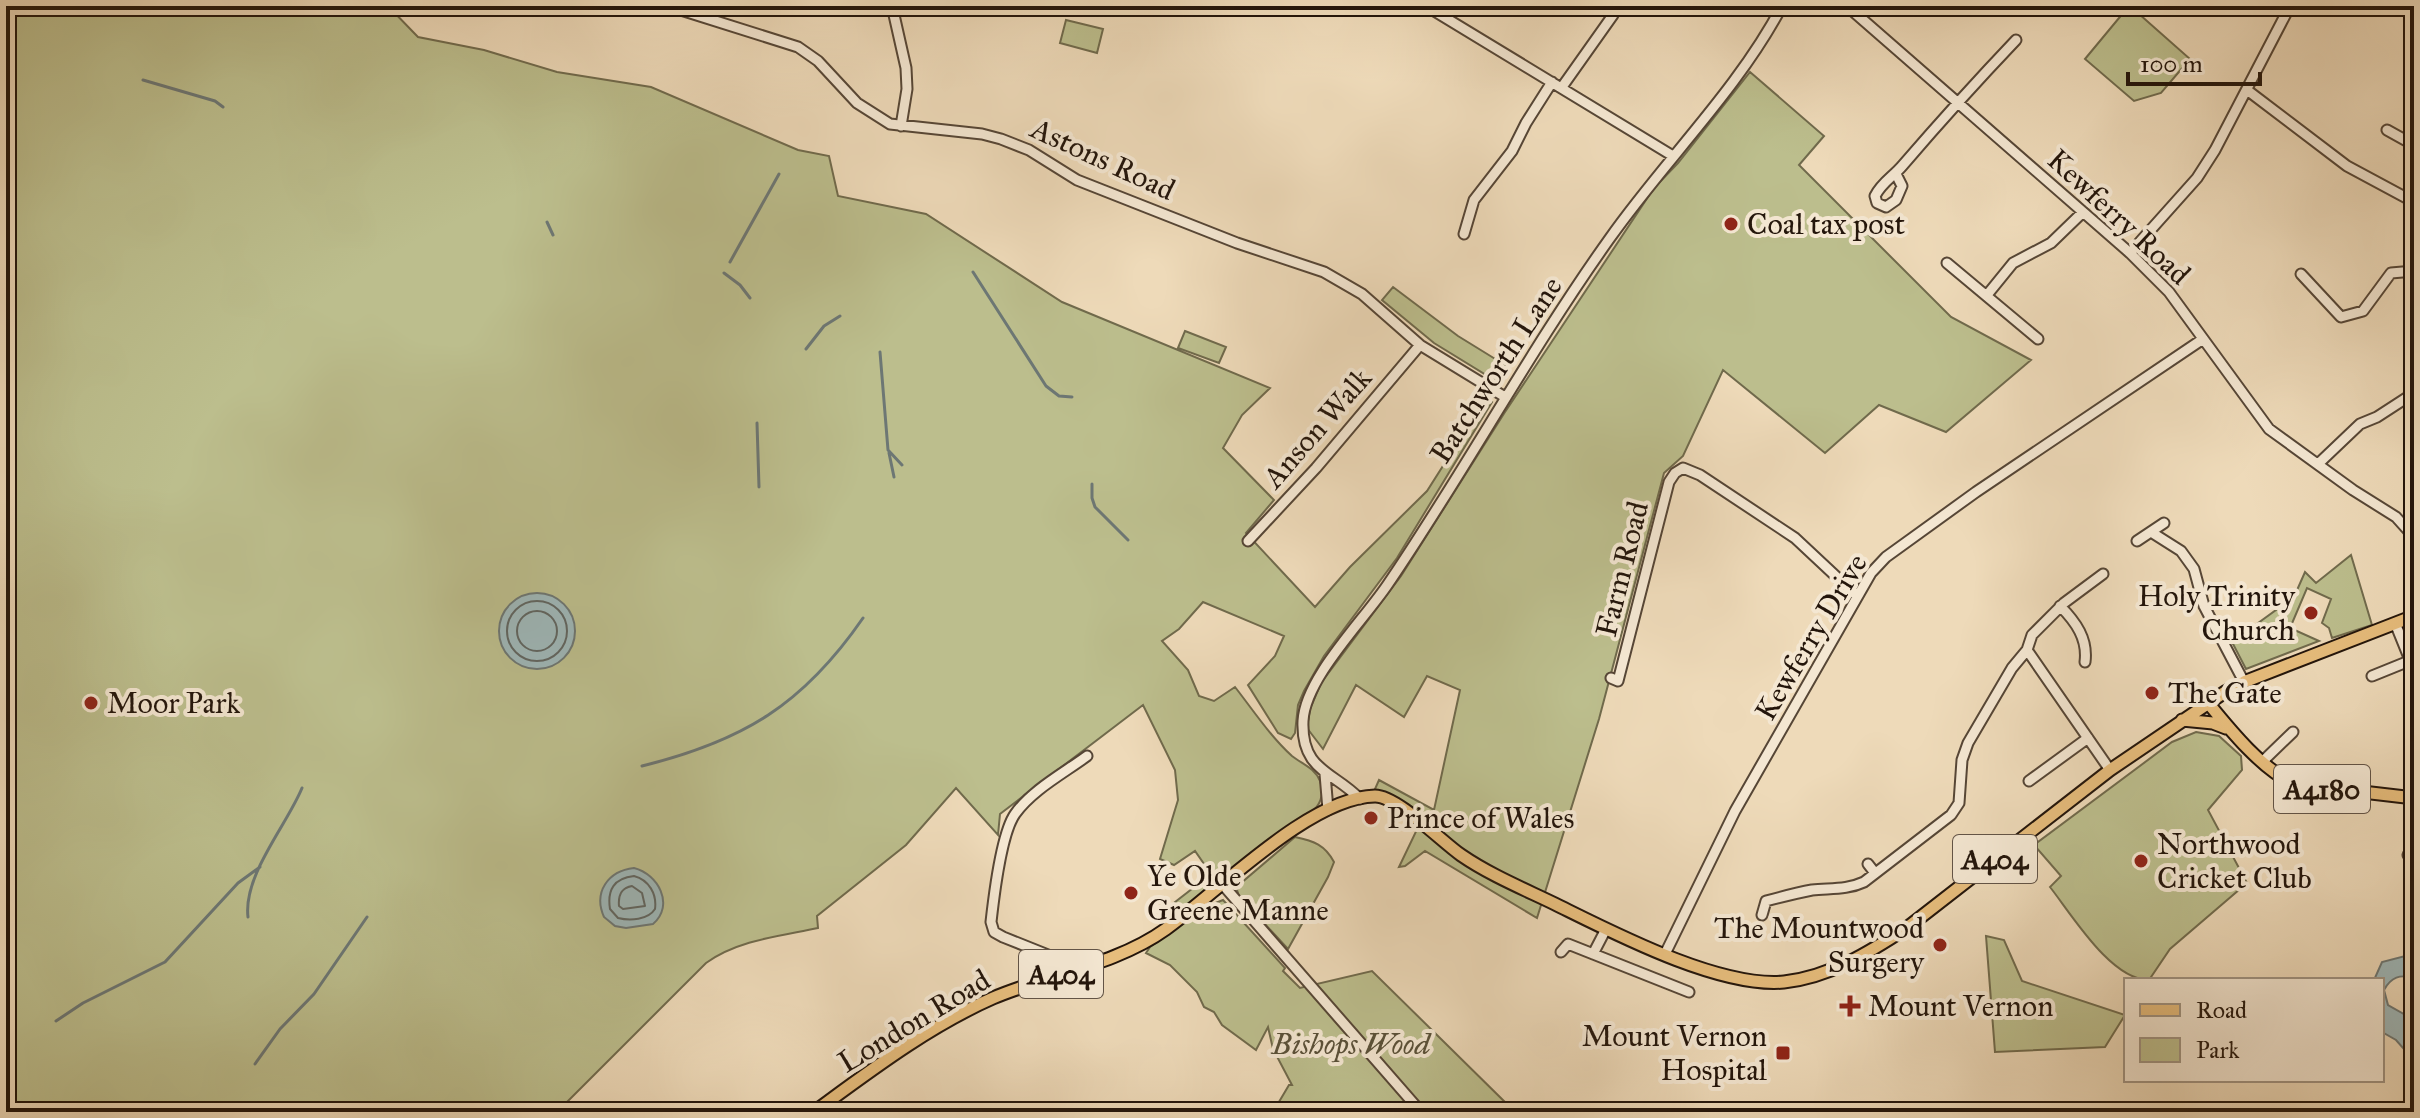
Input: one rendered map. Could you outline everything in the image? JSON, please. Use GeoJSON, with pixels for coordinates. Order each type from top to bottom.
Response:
{"type":"FeatureCollection","features":[{"type":"Feature","properties":{"kind":"main road","name":"A404"},"geometry":{"type":"LineString","coordinates":[[1328,810],[1377,796],[1389,800],[1462,856],[1490,873],[1606,929],[1728,977],[1755,982],[1795,980],[1834,969],[1908,927],[2110,770],[2244,682],[2414,616]]}},
{"type":"Feature","properties":{"kind":"main road","name":"A4180"},"geometry":{"type":"LineString","coordinates":[[2209,704],[2230,730],[2283,779],[2305,787],[2414,798]]}},
{"type":"Feature","properties":{"kind":"main road"},"geometry":{"type":"LineString","coordinates":[[2182,720],[2213,723],[2230,730]]}},
{"type":"Feature","properties":{"kind":"main road","name":"London Road"},"geometry":{"type":"LineString","coordinates":[[814,1112],[917,1041],[969,1010],[1152,938],[1276,842],[1328,810]]}},
{"type":"Feature","properties":{"kind":"street","name":"Astons Road"},"geometry":{"type":"LineString","coordinates":[[668,6],[798,47],[818,61],[857,103],[881,120],[901,126],[982,134],[1001,139],[1029,150],[1077,180],[1237,243],[1324,272],[1362,294],[1420,345],[1505,397]]}},
{"type":"Feature","properties":{"kind":"street"},"geometry":{"type":"LineString","coordinates":[[892,6],[906,68],[907,89],[901,126]]}},
{"type":"Feature","properties":{"kind":"street"},"geometry":{"type":"LineString","coordinates":[[1426,6],[1673,156]]}},
{"type":"Feature","properties":{"kind":"street","name":"Batchworth Lane"},"geometry":{"type":"LineString","coordinates":[[1360,799],[1346,786],[1325,774],[1313,759],[1305,740],[1303,722],[1308,697],[1322,672],[1387,585],[1607,242],[1744,66],[1782,6]]}},
{"type":"Feature","properties":{"kind":"street","name":"Kewferry Road"},"geometry":{"type":"LineString","coordinates":[[1847,6],[2130,253],[2169,292],[2262,421],[2281,439],[2396,517],[2414,537]]}},
{"type":"Feature","properties":{"kind":"street"},"geometry":{"type":"LineString","coordinates":[[2190,6],[2204,6]]}},
{"type":"Feature","properties":{"kind":"street"},"geometry":{"type":"LineString","coordinates":[[2130,253],[2197,178],[2215,150],[2290,6]]}},
{"type":"Feature","properties":{"kind":"street"},"geometry":{"type":"LineString","coordinates":[[1464,234],[1474,200],[1512,151],[1526,123],[1613,15]]}},
{"type":"Feature","properties":{"kind":"street"},"geometry":{"type":"LineString","coordinates":[[1896,174],[2016,40]]}},
{"type":"Feature","properties":{"kind":"street"},"geometry":{"type":"LineString","coordinates":[[2247,90],[2347,166],[2414,202]]}},
{"type":"Feature","properties":{"kind":"street"},"geometry":{"type":"LineString","coordinates":[[2387,130],[2414,145]]}},
{"type":"Feature","properties":{"kind":"street"},"geometry":{"type":"LineString","coordinates":[[1987,295],[2013,263],[2051,243],[2083,212]]}},
{"type":"Feature","properties":{"kind":"street"},"geometry":{"type":"LineString","coordinates":[[1947,263],[2038,339]]}},
{"type":"Feature","properties":{"kind":"street"},"geometry":{"type":"LineString","coordinates":[[2301,274],[2341,317],[2363,311],[2391,273],[2414,271]]}},
{"type":"Feature","properties":{"kind":"street","name":"Kewferry Drive"},"geometry":{"type":"LineString","coordinates":[[1665,954],[1735,811],[1871,573],[1914,536],[2203,339]]}},
{"type":"Feature","properties":{"kind":"street","name":"Anson Walk"},"geometry":{"type":"LineString","coordinates":[[1248,541],[1316,468],[1420,345]]}},
{"type":"Feature","properties":{"kind":"street"},"geometry":{"type":"LineString","coordinates":[[2318,464],[2360,424],[2414,393]]}},
{"type":"Feature","properties":{"kind":"street","name":"Farm Road"},"geometry":{"type":"LineString","coordinates":[[1611,678],[1618,681],[1669,482],[1683,468],[1700,475],[1795,538],[1857,596]]}},
{"type":"Feature","properties":{"kind":"street"},"geometry":{"type":"LineString","coordinates":[[2137,541],[2164,523]]}},
{"type":"Feature","properties":{"kind":"street"},"geometry":{"type":"LineString","coordinates":[[2151,532],[2181,551],[2194,569],[2204,606],[2244,682]]}},
{"type":"Feature","properties":{"kind":"street"},"geometry":{"type":"LineString","coordinates":[[1762,915],[1766,901],[1779,896],[1852,888],[1951,815],[1959,803],[1962,760],[1968,743],[2012,668],[2027,650],[2032,635],[2060,606],[2103,574]]}},
{"type":"Feature","properties":{"kind":"street"},"geometry":{"type":"LineString","coordinates":[[2060,606],[2082,636],[2085,662]]}},
{"type":"Feature","properties":{"kind":"street"},"geometry":{"type":"LineString","coordinates":[[2372,676],[2412,660],[2395,623]]}},
{"type":"Feature","properties":{"kind":"street"},"geometry":{"type":"LineString","coordinates":[[2027,650],[2110,770]]}},
{"type":"Feature","properties":{"kind":"street"},"geometry":{"type":"LineString","coordinates":[[2263,761],[2293,732]]}},
{"type":"Feature","properties":{"kind":"street"},"geometry":{"type":"LineString","coordinates":[[2029,781],[2088,738]]}},
{"type":"Feature","properties":{"kind":"street"},"geometry":{"type":"LineString","coordinates":[[1068,972],[1063,961],[994,932],[991,922],[1006,837],[1013,817],[1027,801],[1087,756]]}},
{"type":"Feature","properties":{"kind":"street","name":"Batchworth Lane"},"geometry":{"type":"LineString","coordinates":[[1325,774],[1328,810]]}},
{"type":"Feature","properties":{"kind":"street"},"geometry":{"type":"LineString","coordinates":[[1868,864],[1875,873]]}},
{"type":"Feature","properties":{"kind":"street"},"geometry":{"type":"LineString","coordinates":[[1223,885],[1421,1112]]}},
{"type":"Feature","properties":{"kind":"street"},"geometry":{"type":"LineString","coordinates":[[1593,954],[1606,929]]}},
{"type":"Feature","properties":{"kind":"street"},"geometry":{"type":"LineString","coordinates":[[1561,952],[1568,944],[1689,992]]}},
{"type":"Feature","properties":{"kind":"green space"},"geometry":{"type":"Polygon","coordinates":[[[6,6],[388,6],[418,37],[484,50],[557,72],[651,87],[798,150],[829,156],[838,196],[926,214],[1062,302],[1270,388],[1242,415],[1223,448],[1274,500],[1246,533],[1315,607],[1350,567],[1427,491],[1474,417],[1476,392],[1492,402],[1397,558],[1324,656],[1298,705],[1295,733],[1291,739],[1278,733],[1248,685],[1275,656],[1284,636],[1203,602],[1179,629],[1162,641],[1188,670],[1199,696],[1214,701],[1235,687],[1284,748],[1315,773],[1322,789],[1314,810],[1170,920],[1161,913],[1211,874],[1195,851],[1174,865],[1160,859],[1178,800],[1175,770],[1143,705],[1000,814],[998,835],[956,788],[906,845],[817,916],[818,928],[745,944],[706,963],[557,1112],[6,1112],[6,6]]]}},
{"type":"Feature","properties":{"kind":"green space"},"geometry":{"type":"Polygon","coordinates":[[[2118,6],[2130,6],[2190,59],[2161,93],[2134,101],[2085,59],[2124,12],[2118,6]]]}},
{"type":"Feature","properties":{"kind":"green space"},"geometry":{"type":"Polygon","coordinates":[[[1066,20],[1103,29],[1097,53],[1060,43],[1066,20]]]}},
{"type":"Feature","properties":{"kind":"green space"},"geometry":{"type":"Polygon","coordinates":[[[1750,72],[1824,136],[1799,165],[1951,317],[2031,360],[1946,432],[1879,405],[1825,453],[1723,370],[1683,456],[1664,473],[1599,719],[1537,918],[1425,851],[1399,867],[1423,817],[1375,789],[1379,780],[1434,810],[1460,690],[1427,676],[1404,717],[1356,685],[1323,749],[1307,728],[1310,709],[1321,683],[1401,576],[1505,412],[1654,188],[1678,163],[1750,72]]]}},
{"type":"Feature","properties":{"kind":"green space"},"geometry":{"type":"Polygon","coordinates":[[[1393,287],[1458,336],[1505,365],[1496,381],[1434,343],[1382,300],[1393,287]]]}},
{"type":"Feature","properties":{"kind":"green space"},"geometry":{"type":"Polygon","coordinates":[[[1185,331],[1226,347],[1219,363],[1178,348],[1185,331]]]}},
{"type":"Feature","properties":{"kind":"green space"},"geometry":{"type":"Polygon","coordinates":[[[2351,555],[2372,625],[2332,638],[2329,628],[2322,623],[2331,599],[2307,588],[2290,628],[2319,641],[2246,669],[2232,642],[2294,597],[2305,572],[2316,583],[2351,555]]]}},
{"type":"Feature","properties":{"kind":"green space","name":"Northwood Cricket Club"},"geometry":{"type":"Polygon","coordinates":[[[2196,732],[2219,736],[2241,756],[2242,770],[2208,810],[2247,883],[2170,949],[2150,978],[2140,978],[2107,958],[2081,929],[2050,887],[2061,876],[2034,845],[2172,742],[2196,732]]]}},
{"type":"Feature","properties":{"kind":"green space"},"geometry":{"type":"Polygon","coordinates":[[[1295,837],[1318,845],[1327,851],[1334,862],[1288,949],[1239,896],[1237,890],[1240,884],[1295,837]]]}},
{"type":"Feature","properties":{"kind":"green space","name":"Bishops Wood"},"geometry":{"type":"Polygon","coordinates":[[[1223,900],[1300,988],[1372,971],[1508,1105],[1532,1112],[1273,1112],[1289,1085],[1292,1085],[1273,1049],[1268,1027],[1256,1050],[1222,1025],[1214,1012],[1204,1007],[1197,992],[1170,965],[1146,953],[1208,906],[1223,900]]]}},
{"type":"Feature","properties":{"kind":"green space"},"geometry":{"type":"Polygon","coordinates":[[[1986,936],[2004,940],[2022,981],[2124,1015],[2105,1047],[1995,1052],[1986,936]]]}},
{"type":"Feature","properties":{"kind":"water"},"geometry":{"type":"Polygon","coordinates":[[[545,593],[558,599],[569,610],[575,631],[573,646],[558,663],[545,669],[529,669],[516,663],[501,646],[499,623],[505,610],[522,595],[545,593]]]}},
{"type":"Feature","properties":{"kind":"water"},"geometry":{"type":"Polygon","coordinates":[[[634,868],[643,871],[656,883],[661,891],[663,908],[653,924],[626,928],[615,926],[604,917],[600,899],[602,891],[610,878],[634,868]]]}},
{"type":"Feature","properties":{"kind":"water"},"geometry":{"type":"Polygon","coordinates":[[[2409,955],[2414,957],[2414,978],[2396,978],[2384,990],[2384,978],[2375,978],[2382,962],[2409,955]]]}},
{"type":"Feature","properties":{"kind":"water"},"geometry":{"type":"Polygon","coordinates":[[[2384,990],[2388,1005],[2413,1022],[2410,1033],[2414,1037],[2414,1057],[2384,1033],[2384,990]]]}},
{"type":"Feature","properties":{"kind":"waterway"},"geometry":{"type":"LineString","coordinates":[[143,80],[215,101],[223,107]]}},
{"type":"Feature","properties":{"kind":"waterway"},"geometry":{"type":"LineString","coordinates":[[730,262],[779,174]]}},
{"type":"Feature","properties":{"kind":"waterway"},"geometry":{"type":"LineString","coordinates":[[547,222],[553,235]]}},
{"type":"Feature","properties":{"kind":"waterway"},"geometry":{"type":"LineString","coordinates":[[973,272],[1046,386],[1059,396],[1072,397]]}},
{"type":"Feature","properties":{"kind":"waterway"},"geometry":{"type":"LineString","coordinates":[[724,273],[740,285],[750,298]]}},
{"type":"Feature","properties":{"kind":"waterway"},"geometry":{"type":"LineString","coordinates":[[806,349],[824,326],[840,316]]}},
{"type":"Feature","properties":{"kind":"waterway"},"geometry":{"type":"LineString","coordinates":[[880,352],[888,450],[902,465]]}},
{"type":"Feature","properties":{"kind":"waterway"},"geometry":{"type":"LineString","coordinates":[[757,423],[759,487]]}},
{"type":"Feature","properties":{"kind":"waterway"},"geometry":{"type":"LineString","coordinates":[[889,453],[894,477]]}},
{"type":"Feature","properties":{"kind":"waterway"},"geometry":{"type":"LineString","coordinates":[[1092,484],[1095,507],[1128,540]]}},
{"type":"Feature","properties":{"kind":"waterway"},"geometry":{"type":"LineString","coordinates":[[642,766],[711,745],[768,715],[817,674],[863,618]]}},
{"type":"Feature","properties":{"kind":"waterway"},"geometry":{"type":"LineString","coordinates":[[248,917],[248,901],[259,867],[302,788]]}},
{"type":"Feature","properties":{"kind":"waterway"},"geometry":{"type":"LineString","coordinates":[[56,1021],[83,1003],[165,962],[238,883],[260,867]]}},
{"type":"Feature","properties":{"kind":"waterway"},"geometry":{"type":"LineString","coordinates":[[255,1064],[280,1029],[314,994],[367,917]]}},
{"type":"Feature","properties":{"kind":"place","name":"Coal tax post"},"geometry":{"type":"Point","coordinates":[1731,224]}},
{"type":"Feature","properties":{"kind":"place","name":"Holy Trinity Church"},"geometry":{"type":"Point","coordinates":[2311,613]}},
{"type":"Feature","properties":{"kind":"place","name":"The Gate"},"geometry":{"type":"Point","coordinates":[2152,693]}},
{"type":"Feature","properties":{"kind":"place","name":"Moor Park"},"geometry":{"type":"Point","coordinates":[91,703]}},
{"type":"Feature","properties":{"kind":"place","name":"Prince of Wales"},"geometry":{"type":"Point","coordinates":[1371,818]}},
{"type":"Feature","properties":{"kind":"place","name":"Northwood Cricket Club"},"geometry":{"type":"Point","coordinates":[2141,861]}},
{"type":"Feature","properties":{"kind":"place","name":"Ye Olde Greene Manne"},"geometry":{"type":"Point","coordinates":[1131,893]}},
{"type":"Feature","properties":{"kind":"place","name":"The Mountwood Surgery"},"geometry":{"type":"Point","coordinates":[1940,945]}},
{"type":"Feature","properties":{"kind":"place","name":"Mount Vernon"},"geometry":{"type":"Point","coordinates":[1850,1006]}},
{"type":"Feature","properties":{"kind":"place","name":"Mount Vernon Hospital"},"geometry":{"type":"Point","coordinates":[1783,1053]}}]}
